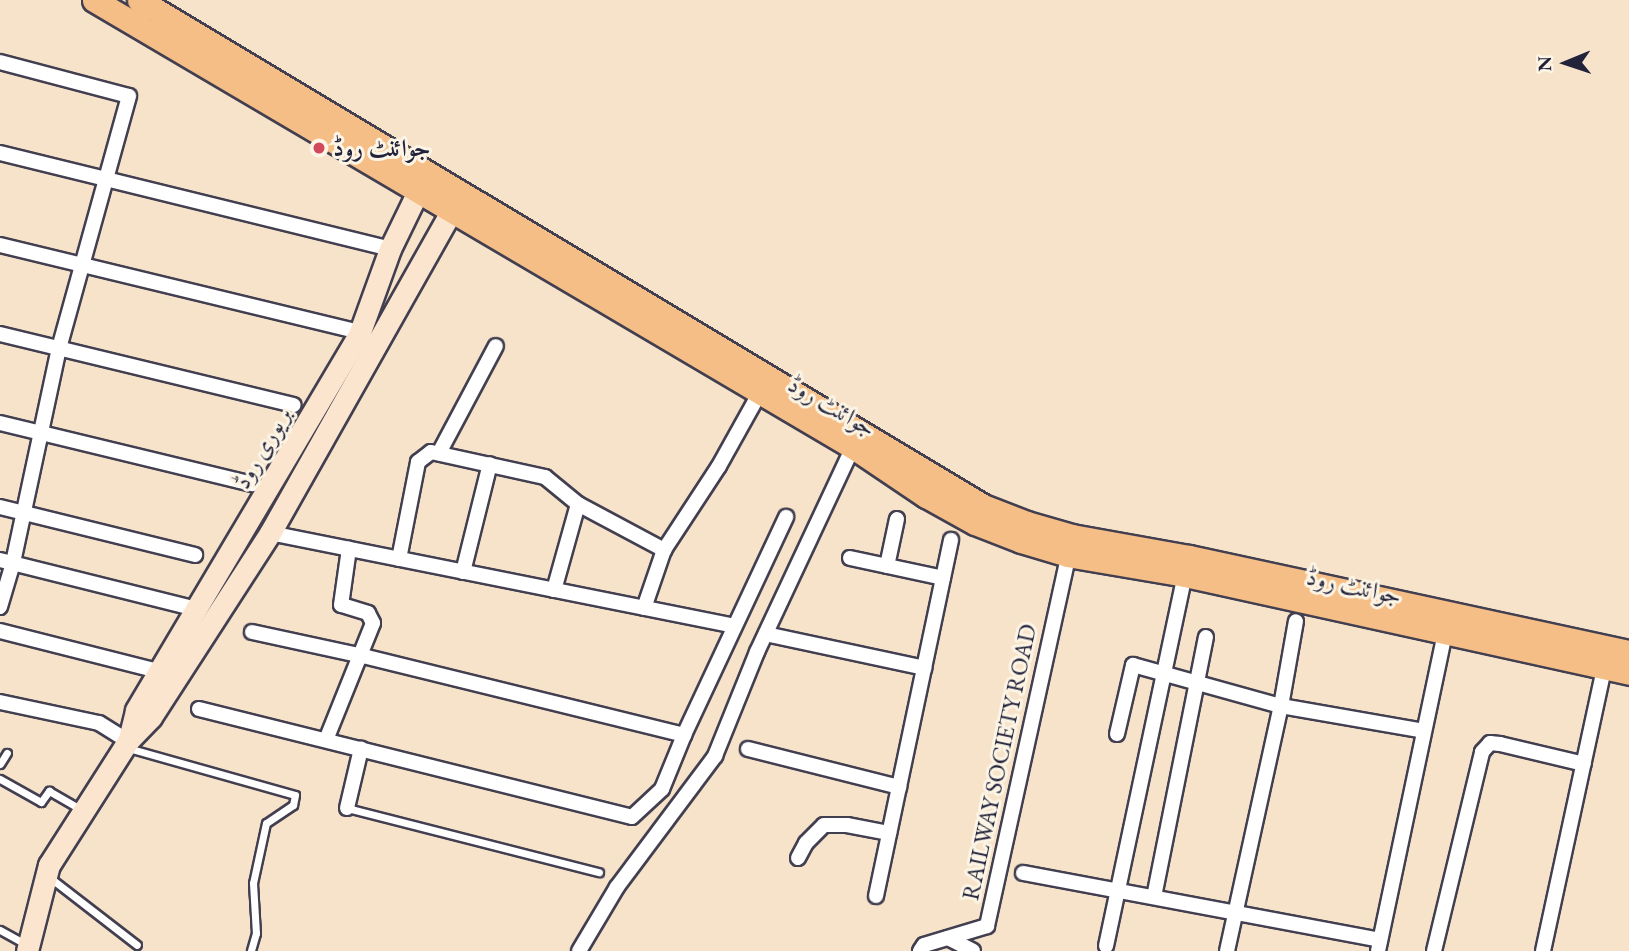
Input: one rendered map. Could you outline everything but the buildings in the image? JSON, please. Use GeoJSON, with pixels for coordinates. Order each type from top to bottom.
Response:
{"type":"FeatureCollection","features":[{"type":"Feature","properties":{"kind":"main road","name":"جوائنٹ روڈ"},"geometry":{"type":"LineString","coordinates":[[94,0],[862,431],[960,494],[1027,523],[1070,546],[1185,575],[1445,633],[1620,663]]}},
{"type":"Feature","properties":{"kind":"main road","name":"جوائنٹ روڈ"},"geometry":{"type":"LineString","coordinates":[[139,0],[422,182]]}},
{"type":"Feature","properties":{"kind":"main road","name":"بریوری روڈ"},"geometry":{"type":"LineString","coordinates":[[126,744],[136,710],[158,671],[360,332],[390,249],[422,182]]}},
{"type":"Feature","properties":{"kind":"main road","name":"جوائنٹ روڈ"},"geometry":{"type":"LineString","coordinates":[[456,202],[759,394],[853,447],[926,496],[975,523],[1021,541],[1189,557],[1620,663]]}},
{"type":"Feature","properties":{"kind":"main road","name":"بریوری روڈ"},"geometry":{"type":"LineString","coordinates":[[28,948],[50,864],[126,744],[151,717],[270,533],[456,202]]}},
{"type":"Feature","properties":{"kind":"street"},"geometry":{"type":"LineString","coordinates":[[0,62],[128,96],[59,348],[24,513],[7,562],[0,607]]}},
{"type":"Feature","properties":{"kind":"street"},"geometry":{"type":"LineString","coordinates":[[0,153],[390,249]]}},
{"type":"Feature","properties":{"kind":"street"},"geometry":{"type":"LineString","coordinates":[[0,244],[360,332]]}},
{"type":"Feature","properties":{"kind":"street"},"geometry":{"type":"LineString","coordinates":[[0,334],[294,405]]}},
{"type":"Feature","properties":{"kind":"street"},"geometry":{"type":"LineString","coordinates":[[439,453],[496,346]]}},
{"type":"Feature","properties":{"kind":"street"},"geometry":{"type":"LineString","coordinates":[[644,608],[664,550],[719,466],[759,394]]}},
{"type":"Feature","properties":{"kind":"street"},"geometry":{"type":"LineString","coordinates":[[0,423],[253,484]]}},
{"type":"Feature","properties":{"kind":"street"},"geometry":{"type":"LineString","coordinates":[[579,951],[617,887],[715,756],[766,634],[853,447]]}},
{"type":"Feature","properties":{"kind":"street"},"geometry":{"type":"LineString","coordinates":[[399,559],[418,462],[423,455],[439,453],[545,477],[578,504],[664,550]]}},
{"type":"Feature","properties":{"kind":"street"},"geometry":{"type":"LineString","coordinates":[[463,572],[490,464]]}},
{"type":"Feature","properties":{"kind":"street"},"geometry":{"type":"LineString","coordinates":[[554,590],[578,504]]}},
{"type":"Feature","properties":{"kind":"street"},"geometry":{"type":"LineString","coordinates":[[0,506],[195,555]]}},
{"type":"Feature","properties":{"kind":"street"},"geometry":{"type":"LineString","coordinates":[[199,709],[632,817],[662,789],[684,735],[786,517]]}},
{"type":"Feature","properties":{"kind":"street"},"geometry":{"type":"LineString","coordinates":[[887,566],[897,519]]}},
{"type":"Feature","properties":{"kind":"street"},"geometry":{"type":"LineString","coordinates":[[270,533],[734,626]]}},
{"type":"Feature","properties":{"kind":"street"},"geometry":{"type":"LineString","coordinates":[[876,896],[951,540]]}},
{"type":"Feature","properties":{"kind":"street","name":"RAILWAY SOCIETY ROAD"},"geometry":{"type":"LineString","coordinates":[[920,951],[923,945],[987,926],[1070,546]]}},
{"type":"Feature","properties":{"kind":"street"},"geometry":{"type":"LineString","coordinates":[[326,740],[363,656],[373,623],[368,612],[341,605],[349,549]]}},
{"type":"Feature","properties":{"kind":"street"},"geometry":{"type":"LineString","coordinates":[[850,558],[943,578]]}},
{"type":"Feature","properties":{"kind":"street"},"geometry":{"type":"LineString","coordinates":[[7,562],[197,609]]}},
{"type":"Feature","properties":{"kind":"street"},"geometry":{"type":"LineString","coordinates":[[1106,946],[1185,575]]}},
{"type":"Feature","properties":{"kind":"street"},"geometry":{"type":"LineString","coordinates":[[1227,951],[1282,706],[1296,621]]}},
{"type":"Feature","properties":{"kind":"street"},"geometry":{"type":"LineString","coordinates":[[0,631],[158,671]]}},
{"type":"Feature","properties":{"kind":"street"},"geometry":{"type":"LineString","coordinates":[[252,632],[363,656],[684,735]]}},
{"type":"Feature","properties":{"kind":"street"},"geometry":{"type":"LineString","coordinates":[[1023,873],[1236,911],[1379,946],[1445,633]]}},
{"type":"Feature","properties":{"kind":"street"},"geometry":{"type":"LineString","coordinates":[[766,634],[924,668]]}},
{"type":"Feature","properties":{"kind":"street"},"geometry":{"type":"LineString","coordinates":[[1153,897],[1206,637]]}},
{"type":"Feature","properties":{"kind":"street"},"geometry":{"type":"LineString","coordinates":[[1543,951],[1584,764],[1620,663]]}},
{"type":"Feature","properties":{"kind":"street"},"geometry":{"type":"LineString","coordinates":[[1117,734],[1133,665],[1282,706],[1424,731]]}},
{"type":"Feature","properties":{"kind":"street"},"geometry":{"type":"LineString","coordinates":[[0,702],[99,723],[126,744]]}},
{"type":"Feature","properties":{"kind":"street"},"geometry":{"type":"LineString","coordinates":[[1434,951],[1482,752],[1490,743],[1500,744],[1584,764]]}},
{"type":"Feature","properties":{"kind":"street"},"geometry":{"type":"LineString","coordinates":[[347,808],[361,749]]}},
{"type":"Feature","properties":{"kind":"street"},"geometry":{"type":"LineString","coordinates":[[748,750],[899,787]]}},
{"type":"Feature","properties":{"kind":"street"},"geometry":{"type":"LineString","coordinates":[[798,858],[806,844],[824,825],[847,825],[889,833]]}},
{"type":"Feature","properties":{"kind":"street"},"geometry":{"type":"LineString","coordinates":[[948,938],[973,951]]}},
{"type":"Feature","properties":{"kind":"lane"},"geometry":{"type":"LineString","coordinates":[[126,744],[295,795],[293,805],[266,823],[253,883],[256,933],[251,951]]}},
{"type":"Feature","properties":{"kind":"lane"},"geometry":{"type":"LineString","coordinates":[[0,764],[7,753]]}},
{"type":"Feature","properties":{"kind":"lane"},"geometry":{"type":"LineString","coordinates":[[0,779],[41,802],[49,791],[84,811]]}},
{"type":"Feature","properties":{"kind":"lane"},"geometry":{"type":"LineString","coordinates":[[347,808],[599,872]]}},
{"type":"Feature","properties":{"kind":"lane"},"geometry":{"type":"LineString","coordinates":[[47,875],[137,945]]}},
{"type":"Feature","properties":{"kind":"lane"},"geometry":{"type":"LineString","coordinates":[[0,930],[28,948]]}},
{"type":"Feature","properties":{"kind":"place","name":"جوائنٹ روڈ"},"geometry":{"type":"Point","coordinates":[319,148]}}]}
